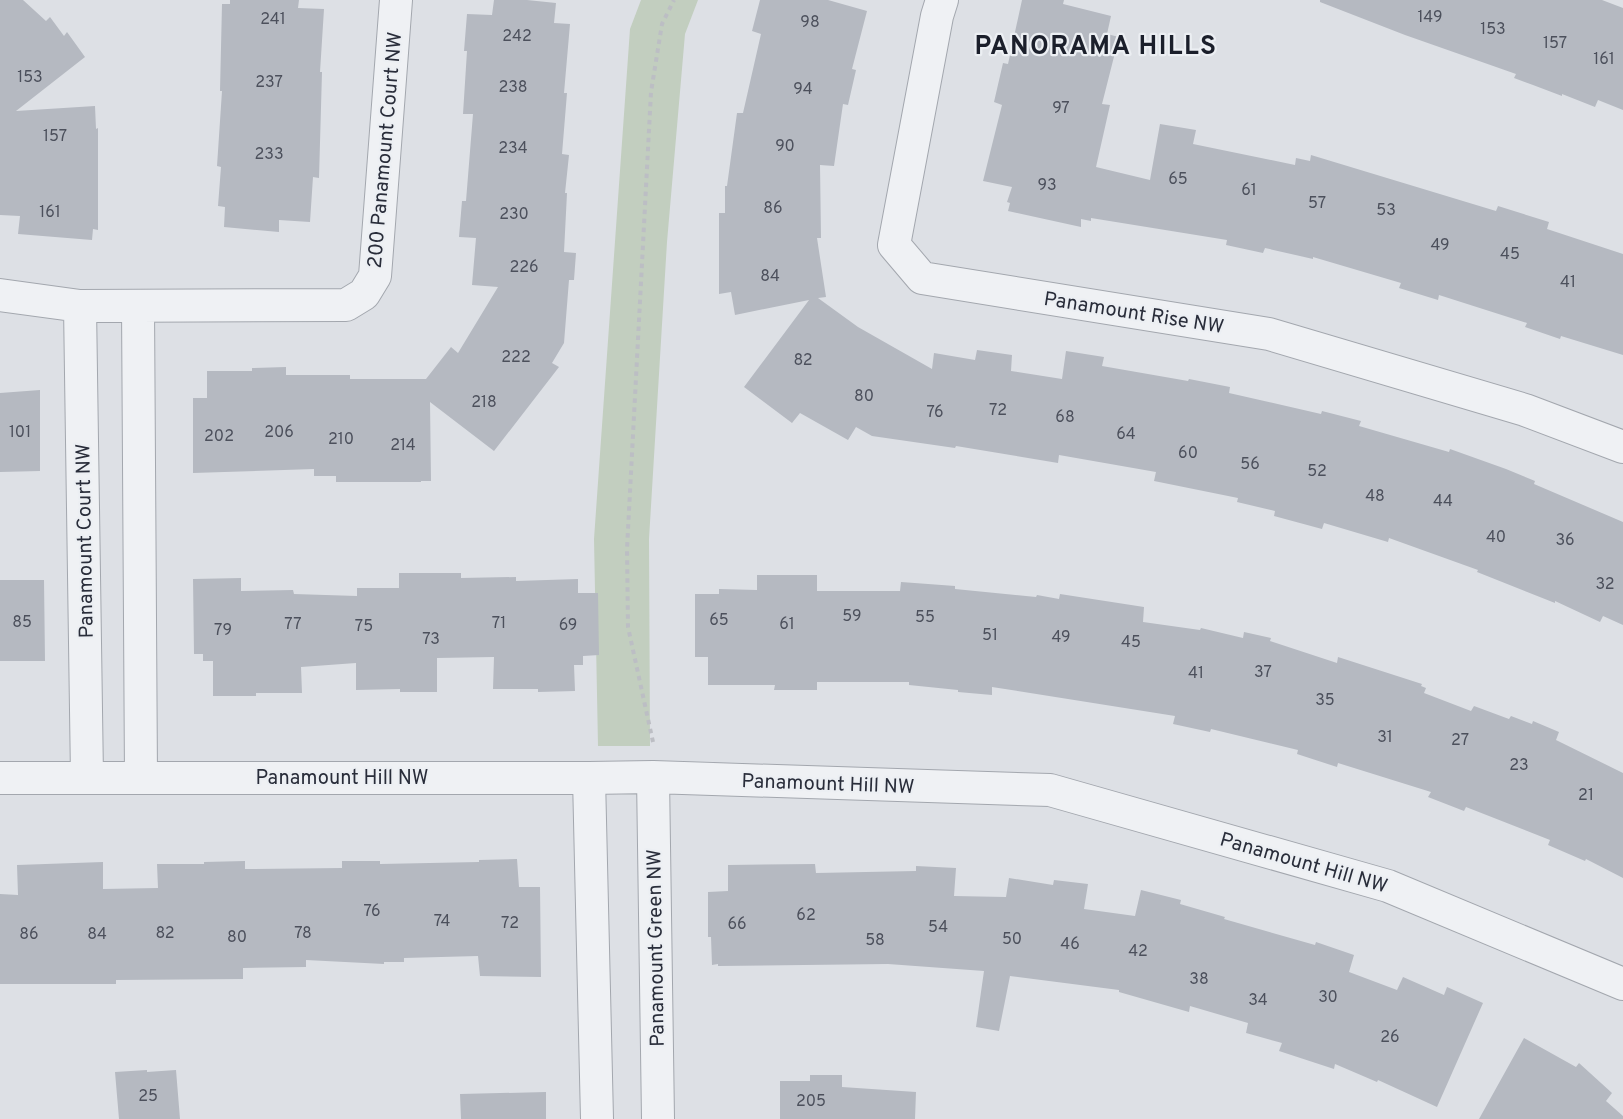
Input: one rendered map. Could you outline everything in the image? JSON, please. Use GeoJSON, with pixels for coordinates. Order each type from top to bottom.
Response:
{"type":"FeatureCollection","features":[{"type":"Feature","properties":{"kind":"street","name":"200 Panamount Court NW"},"geometry":{"type":"LineString","coordinates":[[0,296],[110,306],[346,305],[364,294],[375,276],[396,0]]}},
{"type":"Feature","properties":{"kind":"street","name":"Panamount Rise NW"},"geometry":{"type":"LineString","coordinates":[[942,0],[894,245],[922,278],[1269,334],[1525,410],[1623,447]]}},
{"type":"Feature","properties":{"kind":"street"},"geometry":{"type":"LineString","coordinates":[[110,306],[141,777]]}},
{"type":"Feature","properties":{"kind":"street","name":"Panamount Court NW"},"geometry":{"type":"LineString","coordinates":[[87,777],[110,306]]}},
{"type":"Feature","properties":{"kind":"street","name":"Panamount Hill NW"},"geometry":{"type":"LineString","coordinates":[[0,778],[653,777],[1050,790],[1388,886],[1623,984]]}},
{"type":"Feature","properties":{"kind":"street","name":"Panamount Green NW"},"geometry":{"type":"LineString","coordinates":[[653,777],[658,1119]]}},
{"type":"Feature","properties":{"kind":"street"},"geometry":{"type":"LineString","coordinates":[[589,778],[597,1119]]}},
{"type":"Feature","properties":{"kind":"path"},"geometry":{"type":"LineString","coordinates":[[653,777],[654,748],[628,627],[627,549],[651,92],[662,24],[674,0]]}},
{"type":"Feature","properties":{"kind":"green space"},"geometry":{"type":"Polygon","coordinates":[[[641,0],[698,0],[685,34],[667,242],[649,539],[650,746],[598,746],[594,539],[630,29],[641,0]]]}},
{"type":"Feature","properties":{"kind":"building"},"geometry":{"type":"Polygon","coordinates":[[[0,0],[23,0],[46,21],[50,17],[64,36],[67,32],[85,57],[16,111],[95,106],[96,129],[98,128],[98,230],[93,229],[92,240],[18,234],[20,216],[0,215],[0,0]]]}},
{"type":"Feature","properties":{"kind":"building"},"geometry":{"type":"Polygon","coordinates":[[[230,0],[299,0],[298,8],[324,9],[320,72],[322,72],[319,178],[313,177],[310,222],[279,220],[279,232],[224,227],[225,207],[218,206],[221,167],[217,166],[222,91],[220,91],[222,4],[230,4],[230,0]]]}},
{"type":"Feature","properties":{"kind":"building"},"geometry":{"type":"Polygon","coordinates":[[[494,0],[556,3],[554,23],[570,24],[562,154],[569,155],[565,193],[567,193],[564,252],[576,253],[574,280],[569,280],[564,343],[552,363],[559,367],[494,451],[430,402],[431,481],[336,482],[336,476],[314,476],[314,469],[193,473],[193,398],[207,398],[207,371],[252,371],[252,368],[286,367],[286,375],[350,375],[350,379],[426,379],[451,347],[458,353],[498,287],[472,285],[476,238],[459,237],[462,201],[466,201],[473,114],[463,114],[467,14],[492,15],[494,0]]]}},
{"type":"Feature","properties":{"kind":"building"},"geometry":{"type":"Polygon","coordinates":[[[760,0],[828,0],[867,11],[852,69],[856,70],[848,105],[843,104],[834,166],[820,165],[821,238],[817,238],[826,297],[818,298],[858,327],[932,369],[934,353],[975,360],[977,350],[1012,355],[1011,371],[1062,379],[1066,351],[1104,357],[1102,366],[1230,387],[1229,393],[1361,421],[1359,426],[1449,452],[1450,449],[1506,469],[1535,481],[1534,484],[1623,522],[1623,625],[1603,616],[1600,622],[1555,601],[1555,603],[1477,572],[1478,570],[1389,538],[1388,542],[1324,523],[1322,529],[1274,516],[1275,511],[1237,502],[1238,498],[1154,481],[1156,472],[1059,455],[1058,463],[956,446],[955,448],[872,436],[856,427],[848,440],[800,413],[792,423],[744,387],[809,300],[735,315],[731,292],[719,294],[719,213],[725,213],[725,186],[727,186],[737,113],[743,113],[761,34],[752,31],[760,0]]]}},
{"type":"Feature","properties":{"kind":"building"},"geometry":{"type":"Polygon","coordinates":[[[1022,0],[1064,0],[1063,4],[1111,16],[1107,34],[1119,37],[1102,104],[1110,105],[1096,167],[1150,180],[1160,124],[1196,130],[1193,144],[1295,165],[1296,158],[1310,161],[1311,155],[1496,211],[1498,206],[1549,222],[1547,229],[1623,254],[1623,355],[1561,336],[1560,339],[1525,327],[1527,323],[1439,295],[1438,300],[1399,288],[1401,283],[1313,257],[1313,259],[1265,248],[1263,253],[1226,245],[1227,240],[1091,218],[1091,221],[1081,219],[1081,227],[1008,211],[1010,203],[1007,202],[1012,187],[983,181],[1002,105],[994,102],[1003,63],[1008,64],[1022,0]]]}},
{"type":"Feature","properties":{"kind":"building"},"geometry":{"type":"Polygon","coordinates":[[[1320,0],[1602,0],[1623,8],[1623,110],[1598,100],[1595,107],[1562,94],[1562,96],[1514,78],[1516,74],[1405,35],[1320,2],[1320,0]]]}},
{"type":"Feature","properties":{"kind":"building"},"geometry":{"type":"Polygon","coordinates":[[[40,390],[40,471],[0,472],[0,393],[40,390]]]}},
{"type":"Feature","properties":{"kind":"building"},"geometry":{"type":"Polygon","coordinates":[[[399,573],[461,573],[461,578],[516,577],[516,581],[578,579],[578,593],[598,593],[599,655],[583,656],[583,665],[574,665],[575,691],[538,692],[538,689],[493,689],[494,657],[437,658],[437,692],[400,692],[400,689],[356,690],[356,663],[301,667],[302,693],[213,696],[213,661],[203,661],[203,654],[194,654],[193,579],[241,578],[241,591],[293,590],[294,594],[357,596],[357,588],[399,588],[399,573]]]}},
{"type":"Feature","properties":{"kind":"building"},"geometry":{"type":"Polygon","coordinates":[[[757,575],[817,575],[817,591],[900,591],[901,582],[1059,599],[1060,594],[1144,607],[1143,622],[1200,630],[1201,628],[1243,638],[1244,632],[1271,638],[1270,641],[1337,663],[1338,657],[1422,684],[1421,686],[1426,688],[1424,693],[1471,711],[1474,706],[1509,719],[1511,716],[1532,724],[1533,721],[1559,732],[1556,740],[1623,773],[1623,878],[1586,859],[1585,861],[1548,845],[1550,840],[1466,807],[1464,811],[1428,797],[1431,792],[1338,763],[1337,767],[1297,754],[1298,750],[1211,729],[1210,732],[1173,724],[1175,716],[992,687],[992,695],[909,685],[909,682],[817,682],[817,690],[774,690],[775,685],[708,685],[708,657],[695,657],[695,594],[719,594],[719,589],[757,590],[757,575]]]}},
{"type":"Feature","properties":{"kind":"building"},"geometry":{"type":"Polygon","coordinates":[[[0,580],[44,580],[45,661],[0,661],[0,580]]]}},
{"type":"Feature","properties":{"kind":"building"},"geometry":{"type":"Polygon","coordinates":[[[517,859],[519,887],[540,887],[541,977],[480,976],[478,956],[404,958],[404,962],[384,962],[384,964],[306,960],[306,967],[243,968],[243,979],[116,980],[116,984],[0,984],[0,894],[18,895],[17,865],[103,862],[103,889],[158,888],[157,864],[245,861],[245,869],[342,868],[342,861],[380,861],[380,864],[517,859]]]}},
{"type":"Feature","properties":{"kind":"building"},"geometry":{"type":"Polygon","coordinates":[[[815,864],[816,873],[916,871],[916,866],[956,868],[954,896],[1006,897],[1009,878],[1053,885],[1054,880],[1088,884],[1084,909],[1135,916],[1141,890],[1181,900],[1180,904],[1225,917],[1224,919],[1315,945],[1316,942],[1354,955],[1349,972],[1397,990],[1403,977],[1444,995],[1447,987],[1483,1003],[1437,1107],[1378,1080],[1377,1082],[1335,1064],[1334,1069],[1279,1051],[1282,1043],[1246,1033],[1248,1023],[1190,1006],[1189,1012],[1119,992],[1119,990],[1010,976],[999,1031],[976,1027],[984,971],[888,964],[712,965],[711,937],[708,937],[708,892],[728,891],[728,865],[815,864]]]}},
{"type":"Feature","properties":{"kind":"building"},"geometry":{"type":"Polygon","coordinates":[[[1524,1038],[1576,1067],[1579,1063],[1612,1093],[1606,1101],[1623,1116],[1623,1119],[1479,1119],[1524,1038]]]}},
{"type":"Feature","properties":{"kind":"building"},"geometry":{"type":"Polygon","coordinates":[[[147,1070],[147,1072],[176,1070],[180,1119],[119,1119],[115,1072],[147,1070]]]}},
{"type":"Feature","properties":{"kind":"building"},"geometry":{"type":"Polygon","coordinates":[[[810,1075],[842,1075],[842,1087],[916,1092],[915,1119],[780,1119],[780,1081],[810,1081],[810,1075]]]}},
{"type":"Feature","properties":{"kind":"building"},"geometry":{"type":"Polygon","coordinates":[[[546,1092],[546,1119],[461,1119],[460,1094],[546,1092]]]}},
{"type":"Feature","properties":{"kind":"district","name":"PANORAMA HILLS"},"geometry":{"type":"Point","coordinates":[1096,45]}}]}
